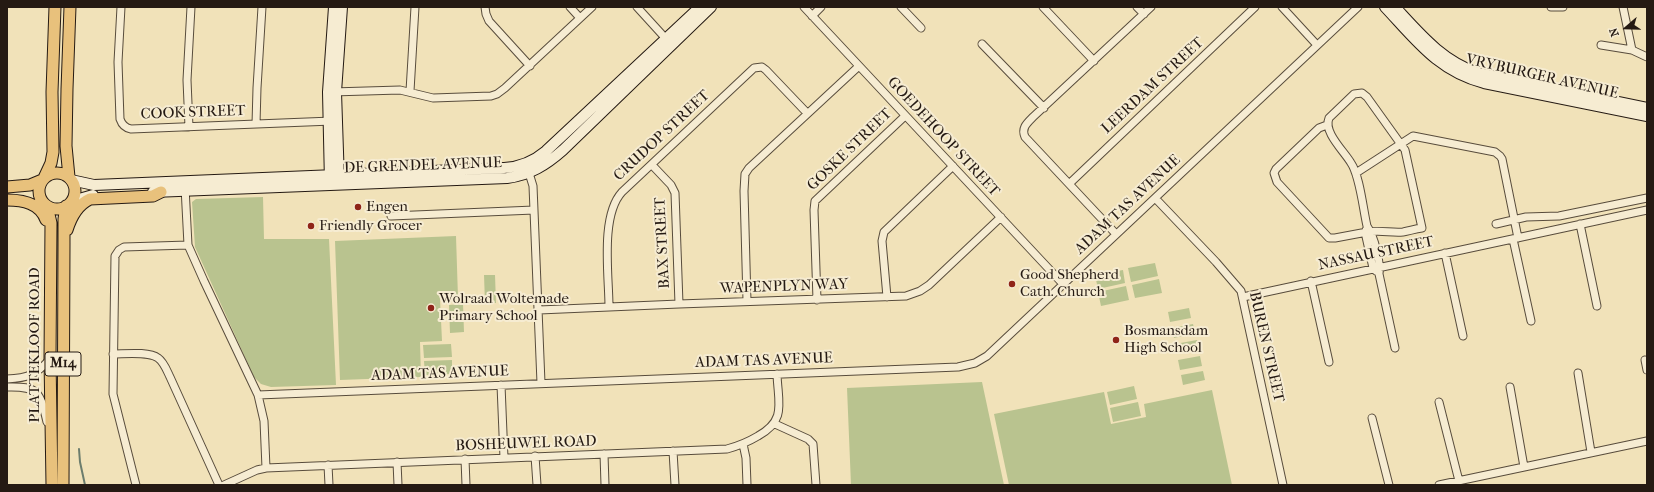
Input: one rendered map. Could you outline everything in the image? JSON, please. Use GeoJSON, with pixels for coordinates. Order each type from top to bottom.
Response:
{"type":"FeatureCollection","features":[{"type":"Feature","properties":{"kind":"main road","name":"PLATTEKLOOF ROAD"},"geometry":{"type":"LineString","coordinates":[[52,485],[50,432],[51,223],[38,191],[52,163],[52,92],[55,7]]}},
{"type":"Feature","properties":{"kind":"main road","name":"PLATTEKLOOF ROAD"},"geometry":{"type":"LineString","coordinates":[[63,485],[64,219],[75,189],[70,179],[66,146],[66,89],[70,7]]}},
{"type":"Feature","properties":{"kind":"main road"},"geometry":{"type":"LineString","coordinates":[[7,187],[30,185],[43,179],[49,174],[56,172],[63,173],[70,179]]}},
{"type":"Feature","properties":{"kind":"main road"},"geometry":{"type":"LineString","coordinates":[[64,243],[72,217],[78,207],[88,200],[95,198],[153,196],[161,192]]}},
{"type":"Feature","properties":{"kind":"main road"},"geometry":{"type":"LineString","coordinates":[[7,199],[27,197],[58,209],[69,204]]}},
{"type":"Feature","properties":{"kind":"main road"},"geometry":{"type":"LineString","coordinates":[[7,199],[26,202],[40,210],[46,219],[50,240]]}},
{"type":"Feature","properties":{"kind":"street","name":"COOK STREET"},"geometry":{"type":"LineString","coordinates":[[122,7],[118,62],[121,122],[124,126],[131,129],[332,121]]}},
{"type":"Feature","properties":{"kind":"street"},"geometry":{"type":"LineString","coordinates":[[189,127],[187,80],[191,7]]}},
{"type":"Feature","properties":{"kind":"street"},"geometry":{"type":"LineString","coordinates":[[256,124],[262,7]]}},
{"type":"Feature","properties":{"kind":"street"},"geometry":{"type":"LineString","coordinates":[[334,7],[332,92],[334,180]]}},
{"type":"Feature","properties":{"kind":"street"},"geometry":{"type":"LineString","coordinates":[[332,92],[342,7]]}},
{"type":"Feature","properties":{"kind":"street"},"geometry":{"type":"LineString","coordinates":[[410,91],[415,7]]}},
{"type":"Feature","properties":{"kind":"street"},"geometry":{"type":"LineString","coordinates":[[485,7],[489,21],[530,66]]}},
{"type":"Feature","properties":{"kind":"street"},"geometry":{"type":"LineString","coordinates":[[570,7],[580,18]]}},
{"type":"Feature","properties":{"kind":"street"},"geometry":{"type":"LineString","coordinates":[[332,92],[400,90],[410,91],[430,98],[491,96],[501,92],[592,7]]}},
{"type":"Feature","properties":{"kind":"street"},"geometry":{"type":"LineString","coordinates":[[637,7],[669,41]]}},
{"type":"Feature","properties":{"kind":"street","name":"DE GRENDEL AVENUE"},"geometry":{"type":"LineString","coordinates":[[334,180],[507,178],[529,173],[547,163],[559,153],[669,41],[700,7]]}},
{"type":"Feature","properties":{"kind":"street","name":"DE GRENDEL AVENUE"},"geometry":{"type":"LineString","coordinates":[[70,179],[94,185],[185,187],[334,180],[515,166],[528,163],[538,157],[669,41],[711,7]]}},
{"type":"Feature","properties":{"kind":"street","name":"GOEDEHOOP STREET"},"geometry":{"type":"LineString","coordinates":[[804,7],[1063,284]]}},
{"type":"Feature","properties":{"kind":"street"},"geometry":{"type":"LineString","coordinates":[[812,16],[821,7]]}},
{"type":"Feature","properties":{"kind":"street"},"geometry":{"type":"LineString","coordinates":[[901,7],[921,28]]}},
{"type":"Feature","properties":{"kind":"street"},"geometry":{"type":"LineString","coordinates":[[1044,7],[1094,61]]}},
{"type":"Feature","properties":{"kind":"street"},"geometry":{"type":"LineString","coordinates":[[1137,7],[1144,14]]}},
{"type":"Feature","properties":{"kind":"street"},"geometry":{"type":"LineString","coordinates":[[1116,234],[1025,137],[1023,133],[1026,124],[1151,7]]}},
{"type":"Feature","properties":{"kind":"street","name":"LEERDAM STREET"},"geometry":{"type":"LineString","coordinates":[[1069,184],[1255,7]]}},
{"type":"Feature","properties":{"kind":"street"},"geometry":{"type":"LineString","coordinates":[[1282,7],[1317,45]]}},
{"type":"Feature","properties":{"kind":"street","name":"ADAM TAS AVENUE"},"geometry":{"type":"LineString","coordinates":[[258,395],[970,365],[987,356],[1358,7]]}},
{"type":"Feature","properties":{"kind":"street","name":"VRYBURGER AVENUE"},"geometry":{"type":"LineString","coordinates":[[1384,7],[1438,62],[1459,74],[1484,82],[1647,116]]}},
{"type":"Feature","properties":{"kind":"street","name":"VRYBURGER AVENUE"},"geometry":{"type":"LineString","coordinates":[[1395,7],[1432,46],[1451,61],[1469,70],[1647,108]]}},
{"type":"Feature","properties":{"kind":"street"},"geometry":{"type":"LineString","coordinates":[[1551,7],[1563,7]]}},
{"type":"Feature","properties":{"kind":"street"},"geometry":{"type":"LineString","coordinates":[[1623,7],[1632,50]]}},
{"type":"Feature","properties":{"kind":"street"},"geometry":{"type":"LineString","coordinates":[[982,44],[1044,108]]}},
{"type":"Feature","properties":{"kind":"street"},"geometry":{"type":"LineString","coordinates":[[1601,45],[1632,50],[1647,57]]}},
{"type":"Feature","properties":{"kind":"street"},"geometry":{"type":"LineString","coordinates":[[747,301],[744,191],[745,174],[749,168],[858,66]]}},
{"type":"Feature","properties":{"kind":"street","name":"CRUDOP STREET"},"geometry":{"type":"LineString","coordinates":[[610,307],[608,236],[613,208],[619,195],[754,68],[762,67],[766,70],[807,113]]}},
{"type":"Feature","properties":{"kind":"street"},"geometry":{"type":"LineString","coordinates":[[1327,125],[1319,128],[1313,133],[1276,169],[1274,177],[1329,238],[1335,238],[1368,230],[1402,232],[1422,228],[1405,150],[1367,97],[1362,93],[1354,94],[1329,118],[1327,125],[1330,133],[1352,163],[1356,173],[1368,230],[1377,270]]}},
{"type":"Feature","properties":{"kind":"street","name":"GOSKE STREET"},"geometry":{"type":"LineString","coordinates":[[817,300],[815,201],[905,116]]}},
{"type":"Feature","properties":{"kind":"street"},"geometry":{"type":"LineString","coordinates":[[1356,173],[1408,138],[1416,136],[1498,153],[1502,159],[1515,220],[1516,238],[1531,321]]}},
{"type":"Feature","properties":{"kind":"street"},"geometry":{"type":"LineString","coordinates":[[538,157],[530,166],[529,173],[534,186],[541,383]]}},
{"type":"Feature","properties":{"kind":"street","name":"BAX STREET"},"geometry":{"type":"LineString","coordinates":[[652,165],[671,185],[675,193],[679,304]]}},
{"type":"Feature","properties":{"kind":"street"},"geometry":{"type":"LineString","coordinates":[[515,166],[522,168],[529,173]]}},
{"type":"Feature","properties":{"kind":"street"},"geometry":{"type":"LineString","coordinates":[[886,296],[882,241],[884,232],[953,166]]}},
{"type":"Feature","properties":{"kind":"street","name":"DE GRENDEL AVENUE"},"geometry":{"type":"LineString","coordinates":[[69,204],[87,196],[161,192],[185,187]]}},
{"type":"Feature","properties":{"kind":"street"},"geometry":{"type":"LineString","coordinates":[[185,187],[188,245],[258,395],[264,421],[266,468]]}},
{"type":"Feature","properties":{"kind":"street","name":"BUREN STREET"},"geometry":{"type":"LineString","coordinates":[[1155,198],[1238,286],[1242,296],[1283,485]]}},
{"type":"Feature","properties":{"kind":"street"},"geometry":{"type":"LineString","coordinates":[[1496,224],[1526,217],[1559,216],[1647,198]]}},
{"type":"Feature","properties":{"kind":"street"},"geometry":{"type":"LineString","coordinates":[[391,216],[534,210]]}},
{"type":"Feature","properties":{"kind":"street","name":"NASSAU STREET"},"geometry":{"type":"LineString","coordinates":[[1242,296],[1311,281],[1377,270],[1445,253],[1647,210]]}},
{"type":"Feature","properties":{"kind":"street","name":"WAPENPLYN WAY"},"geometry":{"type":"LineString","coordinates":[[539,310],[906,296],[920,291],[1001,217]]}},
{"type":"Feature","properties":{"kind":"street"},"geometry":{"type":"LineString","coordinates":[[1580,224],[1597,306]]}},
{"type":"Feature","properties":{"kind":"street"},"geometry":{"type":"LineString","coordinates":[[136,485],[113,394],[112,354],[115,256],[121,248],[188,245]]}},
{"type":"Feature","properties":{"kind":"street","name":"NASSAU STREET"},"geometry":{"type":"LineString","coordinates":[[1445,253],[1463,336]]}},
{"type":"Feature","properties":{"kind":"street","name":"NASSAU STREET"},"geometry":{"type":"LineString","coordinates":[[1377,270],[1395,348]]}},
{"type":"Feature","properties":{"kind":"street","name":"NASSAU STREET"},"geometry":{"type":"LineString","coordinates":[[1311,281],[1330,362]]}},
{"type":"Feature","properties":{"kind":"street"},"geometry":{"type":"LineString","coordinates":[[112,354],[147,354],[158,358],[170,377],[219,485]]}},
{"type":"Feature","properties":{"kind":"street"},"geometry":{"type":"LineString","coordinates":[[7,379],[26,377],[34,374],[50,359]]}},
{"type":"Feature","properties":{"kind":"street"},"geometry":{"type":"LineString","coordinates":[[1645,360],[1647,370]]}},
{"type":"Feature","properties":{"kind":"street"},"geometry":{"type":"LineString","coordinates":[[1578,373],[1591,452]]}},
{"type":"Feature","properties":{"kind":"street"},"geometry":{"type":"LineString","coordinates":[[777,374],[778,414],[775,424],[808,438],[813,444],[816,485]]}},
{"type":"Feature","properties":{"kind":"street"},"geometry":{"type":"LineString","coordinates":[[501,385],[504,458]]}},
{"type":"Feature","properties":{"kind":"street"},"geometry":{"type":"LineString","coordinates":[[7,387],[27,387],[33,389],[39,395],[43,403],[50,432]]}},
{"type":"Feature","properties":{"kind":"street"},"geometry":{"type":"LineString","coordinates":[[1510,387],[1524,468]]}},
{"type":"Feature","properties":{"kind":"street"},"geometry":{"type":"LineString","coordinates":[[1439,402],[1459,481]]}},
{"type":"Feature","properties":{"kind":"street"},"geometry":{"type":"LineString","coordinates":[[1372,418],[1389,485]]}},
{"type":"Feature","properties":{"kind":"street","name":"BOSHEUWEL ROAD"},"geometry":{"type":"LineString","coordinates":[[224,485],[257,470],[266,468],[727,449],[743,444],[768,431],[775,424]]}},
{"type":"Feature","properties":{"kind":"street"},"geometry":{"type":"LineString","coordinates":[[1439,485],[1647,441]]}},
{"type":"Feature","properties":{"kind":"street"},"geometry":{"type":"LineString","coordinates":[[743,444],[746,458],[747,485]]}},
{"type":"Feature","properties":{"kind":"street"},"geometry":{"type":"LineString","coordinates":[[673,451],[675,485]]}},
{"type":"Feature","properties":{"kind":"street"},"geometry":{"type":"LineString","coordinates":[[604,454],[605,485]]}},
{"type":"Feature","properties":{"kind":"street"},"geometry":{"type":"LineString","coordinates":[[535,456],[536,485]]}},
{"type":"Feature","properties":{"kind":"street"},"geometry":{"type":"LineString","coordinates":[[465,459],[466,485]]}},
{"type":"Feature","properties":{"kind":"street"},"geometry":{"type":"LineString","coordinates":[[397,462],[398,485]]}},
{"type":"Feature","properties":{"kind":"street"},"geometry":{"type":"LineString","coordinates":[[328,465],[329,485]]}},
{"type":"Feature","properties":{"kind":"green space"},"geometry":{"type":"Polygon","coordinates":[[[263,197],[264,239],[329,239],[336,385],[271,387],[261,384],[254,377],[195,247],[192,202],[196,199],[263,197]]]}},
{"type":"Feature","properties":{"kind":"green space"},"geometry":{"type":"Polygon","coordinates":[[[456,236],[458,298],[440,299],[442,341],[420,342],[421,377],[340,380],[335,241],[456,236]]]}},
{"type":"Feature","properties":{"kind":"green space"},"geometry":{"type":"Polygon","coordinates":[[[1155,263],[1158,276],[1131,282],[1128,268],[1155,263]]]}},
{"type":"Feature","properties":{"kind":"green space"},"geometry":{"type":"Polygon","coordinates":[[[1123,270],[1125,283],[1098,289],[1095,275],[1123,270]]]}},
{"type":"Feature","properties":{"kind":"green space"},"geometry":{"type":"Polygon","coordinates":[[[484,275],[495,275],[496,303],[485,303],[484,275]]]}},
{"type":"Feature","properties":{"kind":"green space"},"geometry":{"type":"Polygon","coordinates":[[[1159,279],[1162,293],[1135,298],[1132,285],[1159,279]]]}},
{"type":"Feature","properties":{"kind":"green space"},"geometry":{"type":"Polygon","coordinates":[[[1126,286],[1129,300],[1101,306],[1098,292],[1126,286]]]}},
{"type":"Feature","properties":{"kind":"green space"},"geometry":{"type":"Polygon","coordinates":[[[463,304],[464,332],[450,333],[449,305],[463,304]]]}},
{"type":"Feature","properties":{"kind":"green space"},"geometry":{"type":"Polygon","coordinates":[[[1189,308],[1191,318],[1170,322],[1168,312],[1189,308]]]}},
{"type":"Feature","properties":{"kind":"green space"},"geometry":{"type":"Polygon","coordinates":[[[1193,324],[1195,333],[1174,338],[1172,328],[1193,324]]]}},
{"type":"Feature","properties":{"kind":"green space"},"geometry":{"type":"Polygon","coordinates":[[[1197,340],[1199,350],[1177,354],[1175,344],[1197,340]]]}},
{"type":"Feature","properties":{"kind":"green space"},"geometry":{"type":"Polygon","coordinates":[[[451,344],[452,357],[424,358],[423,345],[451,344]]]}},
{"type":"Feature","properties":{"kind":"green space"},"geometry":{"type":"Polygon","coordinates":[[[1200,356],[1202,366],[1180,370],[1178,360],[1200,356]]]}},
{"type":"Feature","properties":{"kind":"green space"},"geometry":{"type":"Polygon","coordinates":[[[452,360],[452,374],[425,375],[424,361],[452,360]]]}},
{"type":"Feature","properties":{"kind":"green space"},"geometry":{"type":"Polygon","coordinates":[[[1203,371],[1205,380],[1183,385],[1181,375],[1203,371]]]}},
{"type":"Feature","properties":{"kind":"green space"},"geometry":{"type":"Polygon","coordinates":[[[982,382],[1004,485],[851,485],[847,388],[982,382]]]}},
{"type":"Feature","properties":{"kind":"green space"},"geometry":{"type":"Polygon","coordinates":[[[1134,386],[1137,399],[1110,405],[1107,392],[1134,386]]]}},
{"type":"Feature","properties":{"kind":"green space"},"geometry":{"type":"Polygon","coordinates":[[[1212,390],[1232,485],[1009,485],[994,414],[1104,392],[1111,424],[1146,417],[1144,404],[1212,390]]]}},
{"type":"Feature","properties":{"kind":"green space"},"geometry":{"type":"Polygon","coordinates":[[[1138,402],[1141,416],[1113,422],[1110,408],[1138,402]]]}},
{"type":"Feature","properties":{"kind":"waterway"},"geometry":{"type":"LineString","coordinates":[[79,449],[85,485]]}},
{"type":"Feature","properties":{"kind":"place","name":"Engen"},"geometry":{"type":"Point","coordinates":[358,207]}},
{"type":"Feature","properties":{"kind":"place","name":"Friendly Grocer"},"geometry":{"type":"Point","coordinates":[311,226]}},
{"type":"Feature","properties":{"kind":"place","name":"Good Shepherd Cath. Church"},"geometry":{"type":"Point","coordinates":[1012,284]}},
{"type":"Feature","properties":{"kind":"place","name":"Wolraad Woltemade Primary School"},"geometry":{"type":"Point","coordinates":[431,308]}},
{"type":"Feature","properties":{"kind":"place","name":"Bosmansdam High School"},"geometry":{"type":"Point","coordinates":[1116,340]}}]}
